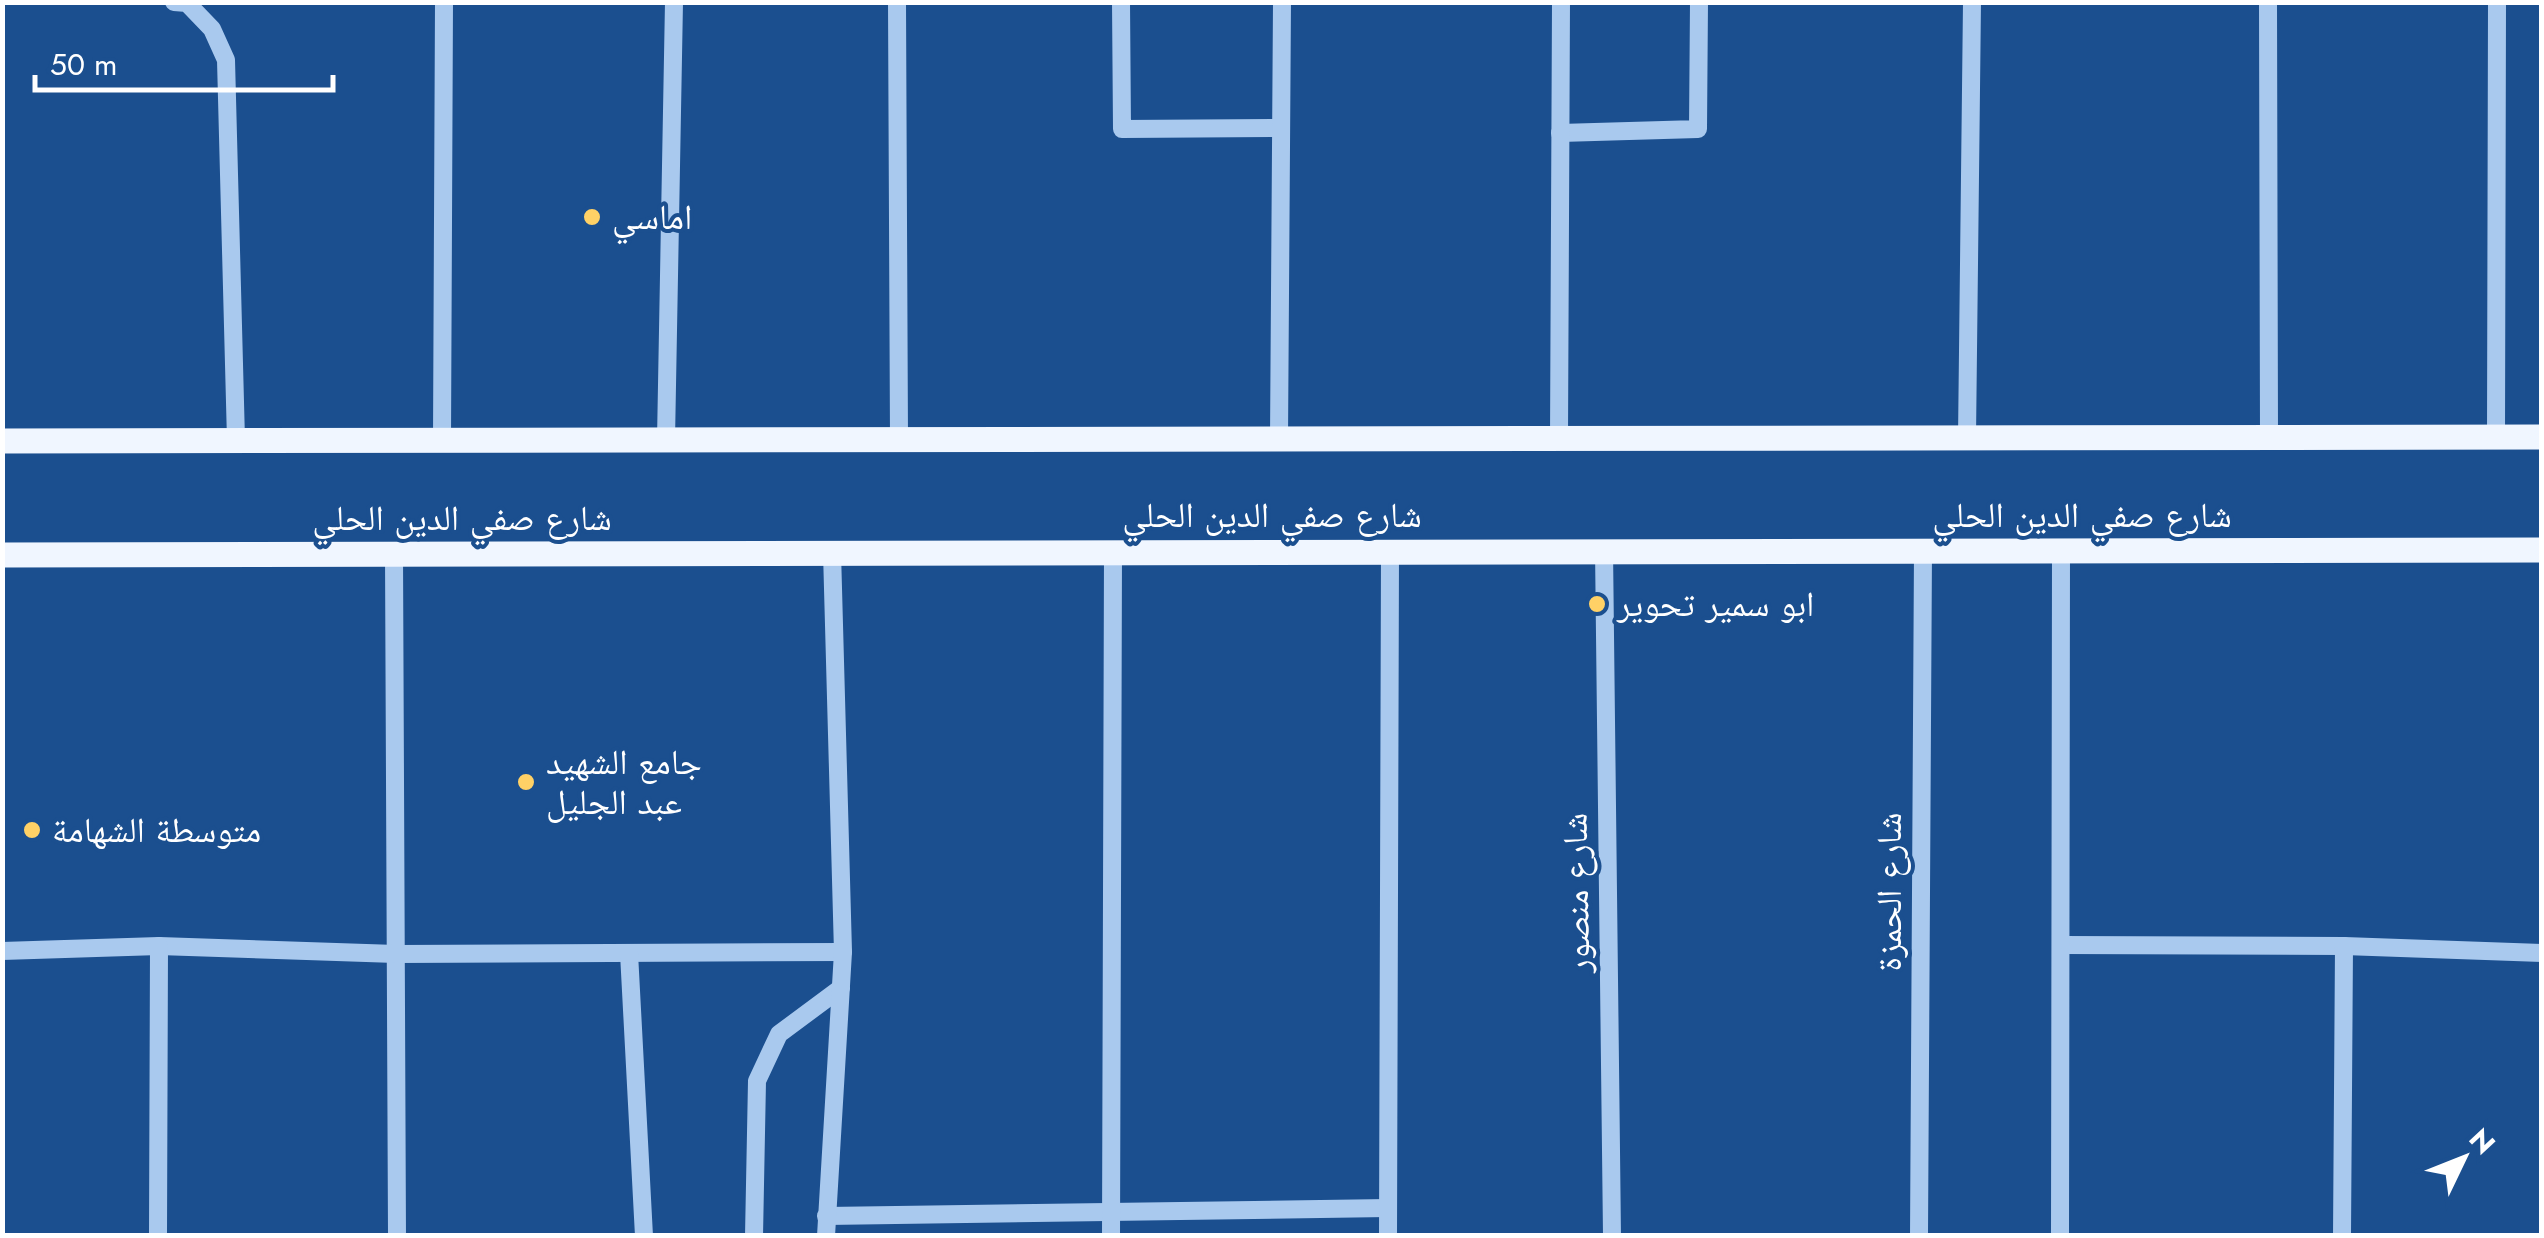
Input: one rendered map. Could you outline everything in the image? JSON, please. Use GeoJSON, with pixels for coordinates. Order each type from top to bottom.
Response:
{"type":"FeatureCollection","features":[{"type":"Feature","properties":{"kind":"main road"},"geometry":{"type":"LineString","coordinates":[[2,440],[2542,437]]}},
{"type":"Feature","properties":{"kind":"main road","name":"شارع صفي الدين الحلي"},"geometry":{"type":"LineString","coordinates":[[2,555],[2542,550]]}},
{"type":"Feature","properties":{"kind":"street"},"geometry":{"type":"LineString","coordinates":[[174,2],[187,3],[212,30],[226,60],[236,440]]}},
{"type":"Feature","properties":{"kind":"street"},"geometry":{"type":"LineString","coordinates":[[442,440],[444,2]]}},
{"type":"Feature","properties":{"kind":"street"},"geometry":{"type":"LineString","coordinates":[[666,440],[674,2]]}},
{"type":"Feature","properties":{"kind":"street"},"geometry":{"type":"LineString","coordinates":[[897,2],[899,439]]}},
{"type":"Feature","properties":{"kind":"street"},"geometry":{"type":"LineString","coordinates":[[1122,2],[1122,129],[1281,128]]}},
{"type":"Feature","properties":{"kind":"street"},"geometry":{"type":"LineString","coordinates":[[1279,439],[1282,2]]}},
{"type":"Feature","properties":{"kind":"street"},"geometry":{"type":"LineString","coordinates":[[1560,438],[1561,2]]}},
{"type":"Feature","properties":{"kind":"street"},"geometry":{"type":"LineString","coordinates":[[1560,132],[1698,129],[1699,2]]}},
{"type":"Feature","properties":{"kind":"street"},"geometry":{"type":"LineString","coordinates":[[1968,438],[1972,2]]}},
{"type":"Feature","properties":{"kind":"street"},"geometry":{"type":"LineString","coordinates":[[2268,2],[2269,437]]}},
{"type":"Feature","properties":{"kind":"street"},"geometry":{"type":"LineString","coordinates":[[2496,437],[2497,2]]}},
{"type":"Feature","properties":{"kind":"street","name":"شارع منصور"},"geometry":{"type":"LineString","coordinates":[[1604,549],[1612,1236]]}},
{"type":"Feature","properties":{"kind":"street"},"geometry":{"type":"LineString","coordinates":[[1111,1236],[1113,550]]}},
{"type":"Feature","properties":{"kind":"street"},"geometry":{"type":"LineString","coordinates":[[1388,1236],[1390,550]]}},
{"type":"Feature","properties":{"kind":"street","name":"شارع الحمزة"},"geometry":{"type":"LineString","coordinates":[[1920,1236],[1923,550]]}},
{"type":"Feature","properties":{"kind":"street"},"geometry":{"type":"LineString","coordinates":[[2060,1236],[2061,550]]}},
{"type":"Feature","properties":{"kind":"street"},"geometry":{"type":"LineString","coordinates":[[826,1236],[843,952],[832,552]]}},
{"type":"Feature","properties":{"kind":"street"},"geometry":{"type":"LineString","coordinates":[[394,554],[397,1236]]}},
{"type":"Feature","properties":{"kind":"street"},"geometry":{"type":"LineString","coordinates":[[2060,945],[2344,946],[2542,953]]}},
{"type":"Feature","properties":{"kind":"street"},"geometry":{"type":"LineString","coordinates":[[2,952],[158,946],[396,954],[843,952]]}},
{"type":"Feature","properties":{"kind":"street"},"geometry":{"type":"LineString","coordinates":[[158,946],[158,1236]]}},
{"type":"Feature","properties":{"kind":"street"},"geometry":{"type":"LineString","coordinates":[[2342,1236],[2344,946]]}},
{"type":"Feature","properties":{"kind":"street"},"geometry":{"type":"LineString","coordinates":[[629,953],[644,1236]]}},
{"type":"Feature","properties":{"kind":"street"},"geometry":{"type":"LineString","coordinates":[[754,1236],[757,1082],[779,1034],[841,988]]}},
{"type":"Feature","properties":{"kind":"street"},"geometry":{"type":"LineString","coordinates":[[826,1216],[1388,1208]]}},
{"type":"Feature","properties":{"kind":"place","name":"اماسي"},"geometry":{"type":"Point","coordinates":[592,217]}},
{"type":"Feature","properties":{"kind":"place","name":"ابو سمير تحوير"},"geometry":{"type":"Point","coordinates":[1597,604]}},
{"type":"Feature","properties":{"kind":"place","name":"جامع الشهيد عبد الجليل"},"geometry":{"type":"Point","coordinates":[526,782]}},
{"type":"Feature","properties":{"kind":"place","name":"متوسطة الشهامة"},"geometry":{"type":"Point","coordinates":[32,830]}}]}
